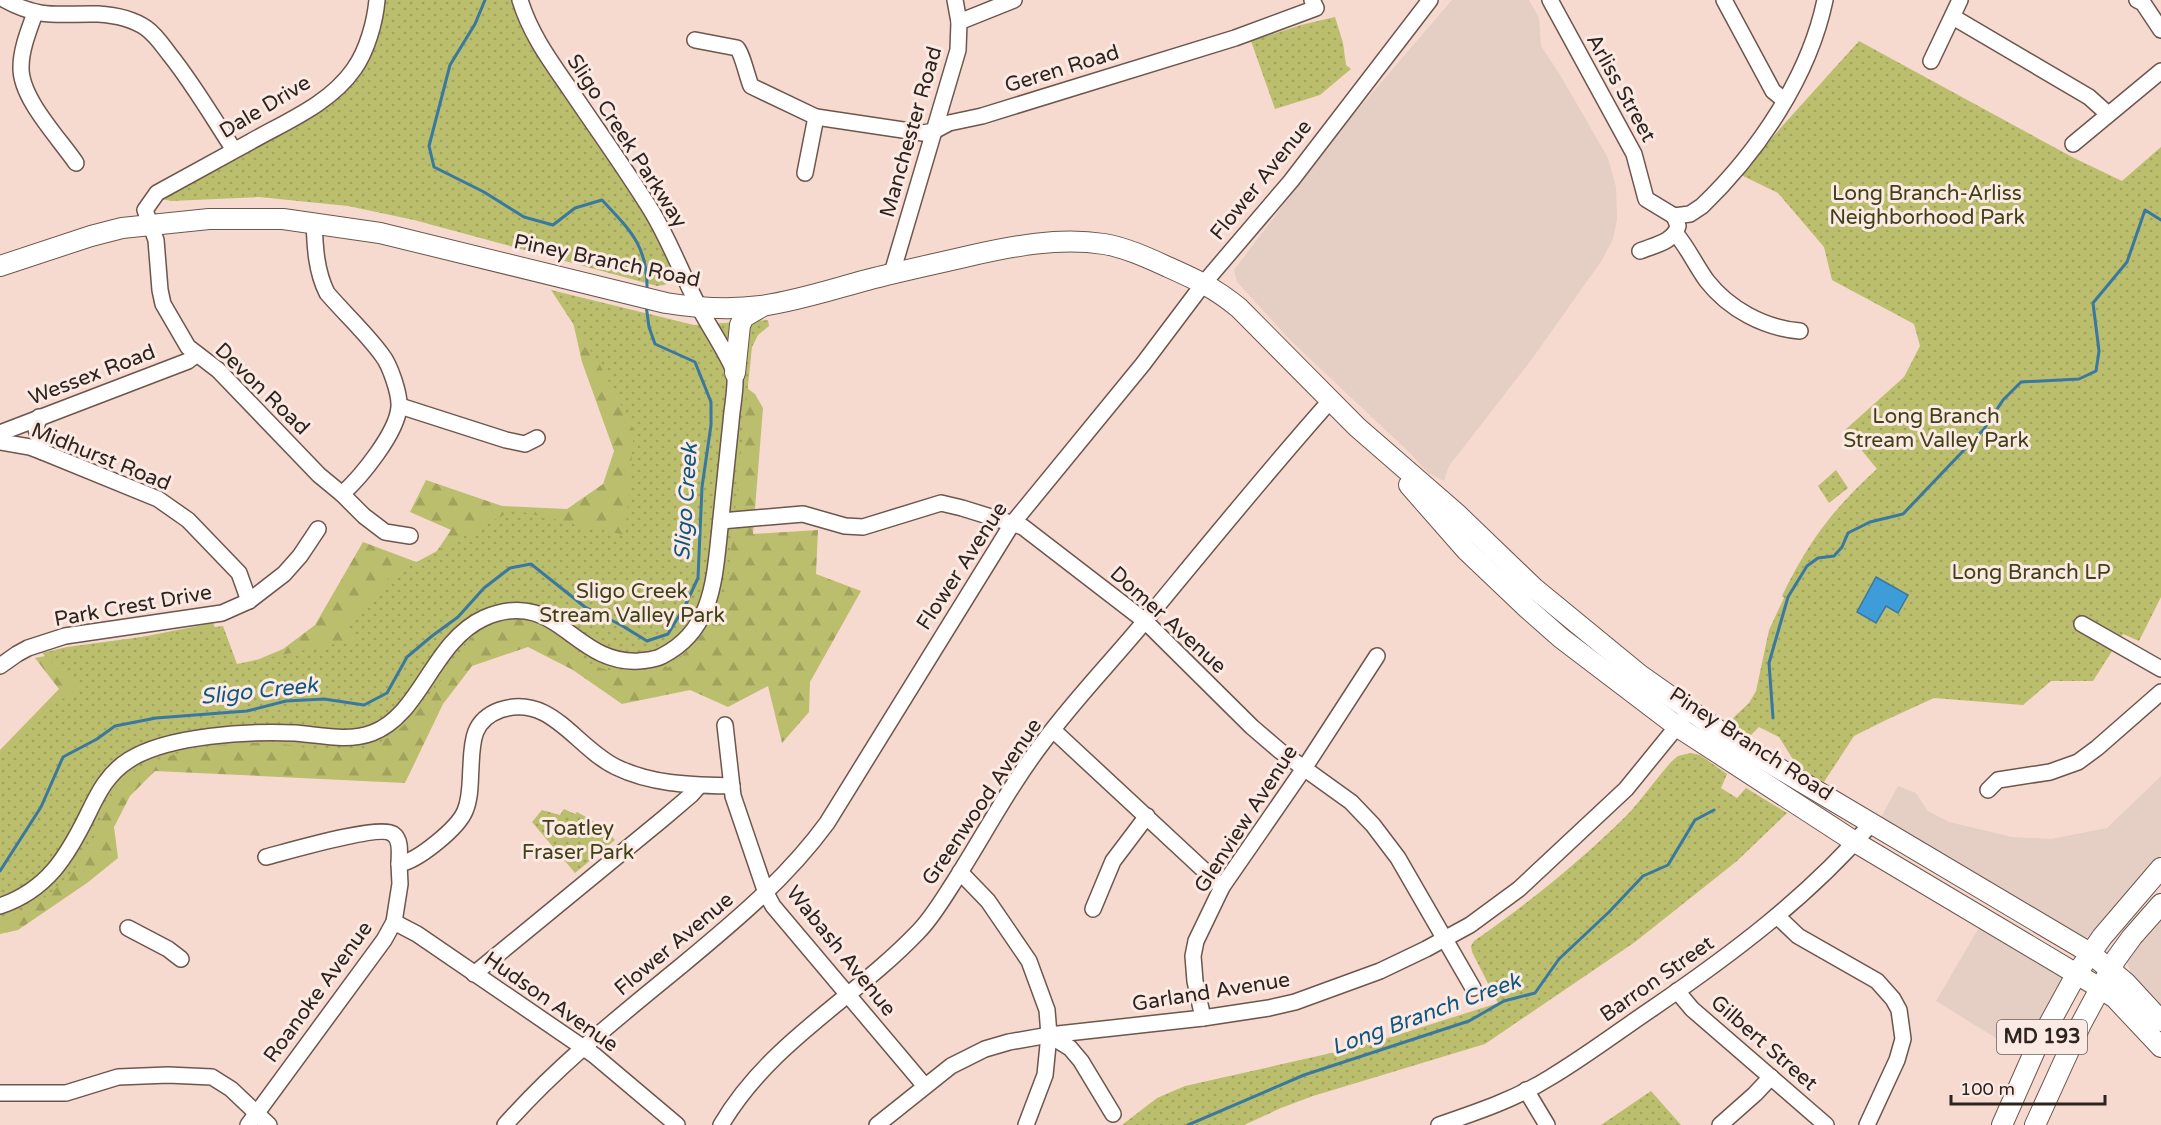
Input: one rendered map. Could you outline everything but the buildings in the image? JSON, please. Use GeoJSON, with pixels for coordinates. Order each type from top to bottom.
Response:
{"type":"FeatureCollection","features":[{"type":"Feature","properties":{"kind":"main road","name":"Piney Branch Road"},"geometry":{"type":"LineString","coordinates":[[0,266],[122,228],[209,219],[283,219],[380,233],[666,303],[699,308],[763,305],[998,249],[1071,241],[1105,244],[1134,252],[1204,283],[1239,308],[1450,520],[1640,675],[1736,742],[1870,824],[2090,953],[2111,968],[2161,1021]]}},
{"type":"Feature","properties":{"kind":"main road"},"geometry":{"type":"LineString","coordinates":[[735,372],[740,325],[744,317],[763,305]]}},
{"type":"Feature","properties":{"kind":"main road","name":"Piney Branch Road"},"geometry":{"type":"LineString","coordinates":[[1450,520],[1483,567],[1552,630],[1678,727],[1855,842],[2100,988],[2115,999],[2161,1047]]}},
{"type":"Feature","properties":{"kind":"main road","name":"MD 193"},"geometry":{"type":"LineString","coordinates":[[2002,1125],[2036,1048],[2077,973],[2102,937],[2161,868]]}},
{"type":"Feature","properties":{"kind":"main road","name":"MD 193"},"geometry":{"type":"LineString","coordinates":[[2035,1125],[2111,968],[2132,937],[2161,904]]}},
{"type":"Feature","properties":{"kind":"street"},"geometry":{"type":"LineString","coordinates":[[5,0],[35,13],[54,16],[98,14],[115,16],[147,29],[188,77],[234,150]]}},
{"type":"Feature","properties":{"kind":"street","name":"Dale Drive"},"geometry":{"type":"LineString","coordinates":[[149,224],[146,210],[157,193],[311,108],[344,82],[363,53],[376,12],[377,0]]}},
{"type":"Feature","properties":{"kind":"street","name":"Sligo Creek Parkway"},"geometry":{"type":"LineString","coordinates":[[520,0],[536,39],[652,211],[699,308],[735,372]]}},
{"type":"Feature","properties":{"kind":"street","name":"Manchester Road"},"geometry":{"type":"LineString","coordinates":[[892,273],[958,50],[959,22],[956,0]]}},
{"type":"Feature","properties":{"kind":"street"},"geometry":{"type":"LineString","coordinates":[[959,22],[1014,0]]}},
{"type":"Feature","properties":{"kind":"street","name":"Flower Avenue"},"geometry":{"type":"LineString","coordinates":[[506,1125],[531,1096],[583,1047],[735,922],[805,854],[827,823],[1012,524],[1143,364],[1204,283],[1291,181],[1430,0]]}},
{"type":"Feature","properties":{"kind":"street","name":"Arliss Street"},"geometry":{"type":"LineString","coordinates":[[1550,0],[1634,154],[1646,199],[1674,216]]}},
{"type":"Feature","properties":{"kind":"street"},"geometry":{"type":"LineString","coordinates":[[1724,0],[1773,91],[1784,100]]}},
{"type":"Feature","properties":{"kind":"street"},"geometry":{"type":"LineString","coordinates":[[1640,251],[1670,239],[1676,234],[1678,226],[1674,216],[1689,214],[1702,206],[1762,137],[1807,59],[1825,0]]}},
{"type":"Feature","properties":{"kind":"street"},"geometry":{"type":"LineString","coordinates":[[1931,61],[1960,0]]}},
{"type":"Feature","properties":{"kind":"street"},"geometry":{"type":"LineString","coordinates":[[2137,0],[2143,3],[2161,30]]}},
{"type":"Feature","properties":{"kind":"street","name":"Geren Road"},"geometry":{"type":"LineString","coordinates":[[695,40],[740,50],[750,86],[816,117],[923,133],[934,131],[949,123],[982,116],[1234,38],[1314,4]]}},
{"type":"Feature","properties":{"kind":"street"},"geometry":{"type":"LineString","coordinates":[[35,13],[22,51],[22,84],[34,105],[76,163]]}},
{"type":"Feature","properties":{"kind":"street"},"geometry":{"type":"LineString","coordinates":[[1953,17],[2089,97],[2108,114]]}},
{"type":"Feature","properties":{"kind":"street"},"geometry":{"type":"LineString","coordinates":[[2073,144],[2161,71]]}},
{"type":"Feature","properties":{"kind":"street"},"geometry":{"type":"LineString","coordinates":[[804,173],[816,117]]}},
{"type":"Feature","properties":{"kind":"street"},"geometry":{"type":"LineString","coordinates":[[314,222],[315,256],[327,293],[384,356],[394,380],[400,406],[383,446],[342,494]]}},
{"type":"Feature","properties":{"kind":"street","name":"Devon Road"},"geometry":{"type":"LineString","coordinates":[[149,224],[156,240],[163,304],[188,347],[218,369],[319,474],[364,516],[385,532],[410,536]]}},
{"type":"Feature","properties":{"kind":"street"},"geometry":{"type":"LineString","coordinates":[[1676,234],[1708,282],[1723,297],[1746,314],[1765,324],[1800,331]]}},
{"type":"Feature","properties":{"kind":"street","name":"Wessex Road"},"geometry":{"type":"LineString","coordinates":[[0,433],[188,361],[197,354]]}},
{"type":"Feature","properties":{"kind":"street"},"geometry":{"type":"LineString","coordinates":[[0,906],[38,888],[56,870],[81,829],[99,790],[124,762],[145,750],[158,746],[219,736],[293,733],[329,737],[373,733],[392,721],[408,703],[439,657],[459,635],[481,620],[519,609],[535,612],[547,617],[599,654],[627,662],[658,659],[679,646],[696,629],[708,605],[715,572],[735,372]]}},
{"type":"Feature","properties":{"kind":"street","name":"Greenwood Avenue"},"geometry":{"type":"LineString","coordinates":[[721,1125],[762,1068],[919,932],[1044,740],[1266,473],[1330,401]]}},
{"type":"Feature","properties":{"kind":"street"},"geometry":{"type":"LineString","coordinates":[[400,406],[506,440],[525,444],[537,438]]}},
{"type":"Feature","properties":{"kind":"street"},"geometry":{"type":"LineString","coordinates":[[39,417],[36,429],[43,452]]}},
{"type":"Feature","properties":{"kind":"street","name":"Midhurst Road"},"geometry":{"type":"LineString","coordinates":[[0,442],[30,447],[158,499],[188,520],[215,546],[239,573],[249,600]]}},
{"type":"Feature","properties":{"kind":"street","name":"Domer Avenue"},"geometry":{"type":"LineString","coordinates":[[720,521],[803,514],[845,526],[863,527],[941,503],[1023,527],[1145,621],[1252,727],[1280,751],[1351,802],[1377,829],[1398,858],[1473,988]]}},
{"type":"Feature","properties":{"kind":"street","name":"Park Crest Drive"},"geometry":{"type":"LineString","coordinates":[[1,664],[28,648],[65,636],[222,613],[249,600],[284,574],[300,556],[318,529]]}},
{"type":"Feature","properties":{"kind":"street"},"geometry":{"type":"LineString","coordinates":[[2082,624],[2161,669]]}},
{"type":"Feature","properties":{"kind":"street","name":"Glenview Avenue"},"geometry":{"type":"LineString","coordinates":[[1203,1018],[1195,981],[1193,956],[1196,941],[1222,887],[1305,767],[1377,656]]}},
{"type":"Feature","properties":{"kind":"street"},"geometry":{"type":"LineString","coordinates":[[1988,790],[1998,780],[2050,772],[2078,762],[2161,692]]}},
{"type":"Feature","properties":{"kind":"street"},"geometry":{"type":"LineString","coordinates":[[266,857],[361,833],[386,831],[394,834],[399,843],[399,864],[415,859],[459,821],[469,801],[472,741],[477,728],[488,714],[513,706],[535,708],[547,713],[594,753],[615,767],[661,783],[732,786]]}},
{"type":"Feature","properties":{"kind":"street","name":"Garland Avenue"},"geometry":{"type":"LineString","coordinates":[[877,1125],[924,1085],[951,1066],[985,1049],[1048,1035],[1203,1018],[1269,1008],[1295,1002],[1380,970],[1426,949],[1470,925],[1519,889],[1626,789],[1689,711]]}},
{"type":"Feature","properties":{"kind":"street","name":"Wabash Avenue"},"geometry":{"type":"LineString","coordinates":[[725,725],[733,796],[773,906],[924,1085]]}},
{"type":"Feature","properties":{"kind":"street"},"geometry":{"type":"LineString","coordinates":[[1053,730],[1222,887]]}},
{"type":"Feature","properties":{"kind":"street"},"geometry":{"type":"LineString","coordinates":[[474,974],[664,818],[699,786]]}},
{"type":"Feature","properties":{"kind":"street"},"geometry":{"type":"LineString","coordinates":[[1093,909],[1113,861],[1147,816]]}},
{"type":"Feature","properties":{"kind":"street","name":"Barron Street"},"geometry":{"type":"LineString","coordinates":[[1439,1125],[1494,1106],[1550,1078],[1732,953],[1777,916],[1855,842],[1870,824]]}},
{"type":"Feature","properties":{"kind":"street","name":"Roanoke Avenue"},"geometry":{"type":"LineString","coordinates":[[248,1125],[384,940],[394,922],[400,884],[399,864]]}},
{"type":"Feature","properties":{"kind":"street"},"geometry":{"type":"LineString","coordinates":[[960,872],[988,901],[1029,961],[1047,1010],[1046,1075],[1026,1125]]}},
{"type":"Feature","properties":{"kind":"street"},"geometry":{"type":"LineString","coordinates":[[1777,916],[1798,936],[1877,981],[1893,999],[1899,1010],[1903,1039],[1901,1047],[1868,1125]]}},
{"type":"Feature","properties":{"kind":"street","name":"Hudson Avenue"},"geometry":{"type":"LineString","coordinates":[[394,922],[417,934],[583,1047],[677,1125]]}},
{"type":"Feature","properties":{"kind":"street"},"geometry":{"type":"LineString","coordinates":[[128,928],[168,949],[181,960]]}},
{"type":"Feature","properties":{"kind":"street","name":"Gilbert Street"},"geometry":{"type":"LineString","coordinates":[[1677,991],[1692,1009],[1826,1125]]}},
{"type":"Feature","properties":{"kind":"street"},"geometry":{"type":"LineString","coordinates":[[1048,1035],[1070,1048],[1081,1061],[1113,1114]]}},
{"type":"Feature","properties":{"kind":"street"},"geometry":{"type":"LineString","coordinates":[[0,1093],[66,1093],[118,1077],[168,1075],[212,1077],[231,1089],[269,1125]]}},
{"type":"Feature","properties":{"kind":"street"},"geometry":{"type":"LineString","coordinates":[[1720,1125],[1771,1077]]}},
{"type":"Feature","properties":{"kind":"street"},"geometry":{"type":"LineString","coordinates":[[1526,1090],[1547,1125]]}},
{"type":"Feature","properties":{"kind":"shaded area"},"geometry":{"type":"Polygon","coordinates":[[[1452,0],[1529,0],[1539,18],[1541,46],[1608,158],[1616,187],[1617,219],[1613,239],[1602,260],[1532,359],[1449,466],[1444,481],[1428,473],[1410,453],[1291,341],[1237,282],[1234,270],[1340,130],[1452,0]]]}},
{"type":"Feature","properties":{"kind":"shaded area"},"geometry":{"type":"Polygon","coordinates":[[[2161,776],[2161,855],[2129,889],[2094,934],[2082,939],[1878,823],[1898,786],[1916,793],[1928,811],[1949,822],[2012,837],[2051,839],[2107,828],[2161,776]]]}},
{"type":"Feature","properties":{"kind":"shaded area"},"geometry":{"type":"Polygon","coordinates":[[[2161,914],[2161,1008],[2132,977],[2127,962],[2161,914]]]}},
{"type":"Feature","properties":{"kind":"shaded area"},"geometry":{"type":"Polygon","coordinates":[[[1984,919],[2062,973],[2060,984],[2020,1053],[1936,1001],[1984,919]]]}},
{"type":"Feature","properties":{"kind":"green space"},"geometry":{"type":"Polygon","coordinates":[[[379,0],[514,0],[657,229],[673,275],[669,282],[657,286],[414,220],[348,206],[259,197],[171,201],[158,198],[347,87],[379,0]]]}},
{"type":"Feature","properties":{"kind":"green space"},"geometry":{"type":"Polygon","coordinates":[[[1335,17],[1343,43],[1346,65],[1351,69],[1320,95],[1275,109],[1251,41],[1335,17]]]}},
{"type":"Feature","properties":{"kind":"green space"},"geometry":{"type":"Polygon","coordinates":[[[1859,41],[2074,158],[2122,181],[2161,147],[2161,597],[2139,641],[2123,634],[2093,681],[2051,681],[2023,705],[1934,698],[1854,736],[1824,782],[1799,769],[1779,737],[1759,727],[1747,739],[1730,725],[1756,691],[1769,630],[1784,598],[1782,596],[1802,559],[1834,513],[1877,469],[1845,430],[1904,377],[1920,346],[1914,324],[1832,280],[1824,247],[1778,193],[1740,173],[1859,41]]]}},
{"type":"Feature","properties":{"kind":"green space","name":"Sligo Creek Stream Valley Park"},"geometry":{"type":"Polygon","coordinates":[[[551,290],[694,325],[768,320],[769,326],[758,335],[752,347],[728,579],[719,607],[698,639],[668,668],[664,665],[624,672],[604,669],[585,661],[555,634],[533,621],[517,618],[492,623],[475,634],[425,702],[404,726],[377,744],[352,752],[263,743],[223,745],[180,753],[142,767],[128,776],[117,788],[90,846],[59,886],[31,906],[0,919],[0,760],[41,712],[79,689],[42,653],[67,647],[223,626],[237,664],[354,640],[355,638],[344,625],[385,584],[389,577],[513,510],[625,535],[634,430],[600,365],[551,290]]]}},
{"type":"Feature","properties":{"kind":"green space","name":"Sligo Creek Stream Valley Park"},"geometry":{"type":"Polygon","coordinates":[[[569,304],[716,365],[755,394],[763,408],[753,534],[818,530],[816,574],[861,591],[810,682],[809,712],[782,743],[768,686],[728,707],[690,690],[622,704],[573,670],[528,647],[472,666],[443,704],[405,783],[155,771],[130,796],[114,827],[118,858],[87,883],[18,930],[0,934],[0,750],[59,689],[35,658],[213,623],[233,670],[283,649],[315,625],[363,542],[427,566],[451,530],[410,512],[426,480],[502,506],[567,509],[603,484],[614,451],[582,362],[569,304]]]}},
{"type":"Feature","properties":{"kind":"green space"},"geometry":{"type":"Polygon","coordinates":[[[1836,470],[1848,488],[1829,503],[1818,486],[1836,470]]]}},
{"type":"Feature","properties":{"kind":"green space"},"geometry":{"type":"Polygon","coordinates":[[[1691,753],[1700,755],[1727,774],[1721,788],[1737,798],[1746,788],[1787,813],[1737,861],[1635,942],[1485,1044],[1313,1096],[1244,1125],[1122,1125],[1157,1098],[1185,1086],[1336,1052],[1348,1045],[1362,1031],[1372,1043],[1498,1003],[1472,952],[1471,946],[1474,941],[1574,864],[1630,812],[1671,762],[1678,756],[1691,753]]]}},
{"type":"Feature","properties":{"kind":"green space","name":"Toatley Fraser Park"},"geometry":{"type":"Polygon","coordinates":[[[564,809],[575,814],[577,812],[604,827],[615,840],[575,873],[532,822],[542,810],[560,815],[564,809]]]}},
{"type":"Feature","properties":{"kind":"green space"},"geometry":{"type":"Polygon","coordinates":[[[1651,1091],[1681,1125],[1601,1125],[1651,1091]]]}},
{"type":"Feature","properties":{"kind":"water"},"geometry":{"type":"Polygon","coordinates":[[[1876,577],[1908,595],[1898,613],[1886,606],[1876,623],[1857,612],[1876,577]]]}},
{"type":"Feature","properties":{"kind":"waterway","name":"Sligo Creek"},"geometry":{"type":"LineString","coordinates":[[485,0],[475,24],[450,65],[429,146],[434,167],[484,192],[524,217],[553,225],[575,208],[602,200],[629,230],[641,250],[647,275],[647,290]]}},
{"type":"Feature","properties":{"kind":"waterway","name":"Long Branch Creek"},"geometry":{"type":"LineString","coordinates":[[1773,718],[1769,663],[1788,597],[1807,566],[1818,558],[1834,556],[1842,547],[1848,533],[1870,522],[1903,514],[1984,429],[2003,400],[2021,382],[2079,379],[2096,371],[2099,351],[2093,303],[2127,262],[2145,210],[2161,220]]}},
{"type":"Feature","properties":{"kind":"waterway","name":"Sligo Creek"},"geometry":{"type":"LineString","coordinates":[[0,871],[41,807],[63,757],[97,739],[115,726],[156,718],[247,711],[286,701],[324,699],[364,705],[387,693],[407,657],[458,617],[484,588],[510,568],[531,564],[585,607],[647,641],[668,634],[698,578],[702,487],[711,425],[711,402],[695,362],[655,344],[649,327],[646,305]]}},
{"type":"Feature","properties":{"kind":"waterway","name":"Long Branch Creek"},"geometry":{"type":"LineString","coordinates":[[1188,1125],[1304,1075],[1469,1021],[1504,1001],[1535,993],[1559,959],[1643,876],[1668,865],[1695,820],[1714,810]]}},
{"type":"Feature","properties":{"kind":"park label","name":"Long Branch-Arliss Neighborhood Park"},"geometry":{"type":"Point","coordinates":[1927,205]}},
{"type":"Feature","properties":{"kind":"park label","name":"Long Branch Stream Valley Park"},"geometry":{"type":"Point","coordinates":[1936,428]}},
{"type":"Feature","properties":{"kind":"park label","name":"Long Branch LP"},"geometry":{"type":"Point","coordinates":[2031,572]}}]}
